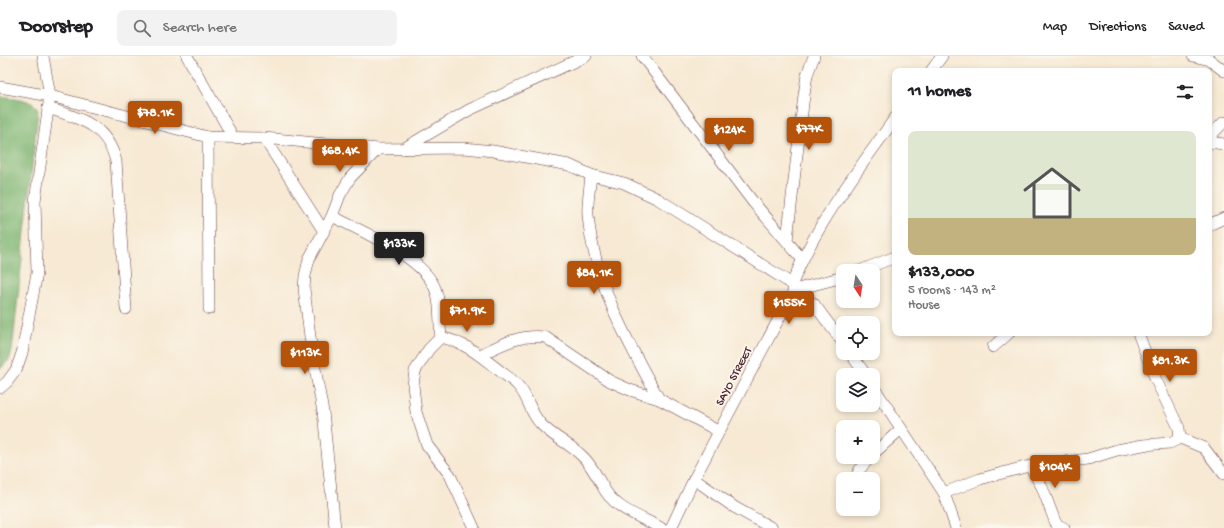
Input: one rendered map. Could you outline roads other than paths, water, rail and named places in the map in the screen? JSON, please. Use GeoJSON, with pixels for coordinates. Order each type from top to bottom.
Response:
{"type":"FeatureCollection","features":[{"type":"Feature","properties":{"kind":"street"},"geometry":{"type":"LineString","coordinates":[[0,388],[7,382],[16,370],[22,353],[37,273],[35,202],[50,96],[44,56]]}},
{"type":"Feature","properties":{"kind":"street"},"geometry":{"type":"LineString","coordinates":[[186,56],[233,137]]}},
{"type":"Feature","properties":{"kind":"street"},"geometry":{"type":"LineString","coordinates":[[402,150],[469,110],[586,56]]}},
{"type":"Feature","properties":{"kind":"street"},"geometry":{"type":"LineString","coordinates":[[642,56],[753,202],[802,259]]}},
{"type":"Feature","properties":{"kind":"street"},"geometry":{"type":"LineString","coordinates":[[787,240],[804,94],[807,75],[814,56]]}},
{"type":"Feature","properties":{"kind":"street"},"geometry":{"type":"LineString","coordinates":[[933,68],[942,56]]}},
{"type":"Feature","properties":{"kind":"street"},"geometry":{"type":"LineString","coordinates":[[1193,56],[1210,60],[1224,71]]}},
{"type":"Feature","properties":{"kind":"street"},"geometry":{"type":"LineString","coordinates":[[0,87],[50,96],[208,137],[264,138],[378,149],[402,150],[464,148],[493,151],[569,165],[591,175],[624,184],[658,198],[793,287],[814,304],[836,334]]}},
{"type":"Feature","properties":{"kind":"street"},"geometry":{"type":"LineString","coordinates":[[48,108],[90,123],[99,130],[113,150],[116,161],[126,309]]}},
{"type":"Feature","properties":{"kind":"street","name":"SAYO STREET"},"geometry":{"type":"LineString","coordinates":[[671,528],[718,431],[793,287],[802,259],[830,211],[892,122]]}},
{"type":"Feature","properties":{"kind":"street"},"geometry":{"type":"LineString","coordinates":[[1212,134],[1224,122]]}},
{"type":"Feature","properties":{"kind":"street"},"geometry":{"type":"LineString","coordinates":[[208,137],[209,308]]}},
{"type":"Feature","properties":{"kind":"street"},"geometry":{"type":"LineString","coordinates":[[264,138],[323,230]]}},
{"type":"Feature","properties":{"kind":"street"},"geometry":{"type":"LineString","coordinates":[[1212,142],[1224,144]]}},
{"type":"Feature","properties":{"kind":"street"},"geometry":{"type":"LineString","coordinates":[[335,528],[324,412],[312,352],[304,289],[309,259],[323,230],[332,216],[340,194],[350,178],[378,149]]}},
{"type":"Feature","properties":{"kind":"street"},"geometry":{"type":"LineString","coordinates":[[591,175],[588,213],[592,239],[602,281],[634,353],[659,399]]}},
{"type":"Feature","properties":{"kind":"street"},"geometry":{"type":"LineString","coordinates":[[332,216],[409,258],[432,280],[437,293],[441,337]]}},
{"type":"Feature","properties":{"kind":"street"},"geometry":{"type":"LineString","coordinates":[[1212,224],[1224,218]]}},
{"type":"Feature","properties":{"kind":"street"},"geometry":{"type":"LineString","coordinates":[[877,264],[892,258]]}},
{"type":"Feature","properties":{"kind":"street"},"geometry":{"type":"LineString","coordinates":[[793,287],[836,278]]}},
{"type":"Feature","properties":{"kind":"street"},"geometry":{"type":"LineString","coordinates":[[993,347],[1006,336]]}},
{"type":"Feature","properties":{"kind":"street"},"geometry":{"type":"LineString","coordinates":[[1139,336],[1155,378],[1179,428],[1180,438]]}},
{"type":"Feature","properties":{"kind":"street"},"geometry":{"type":"LineString","coordinates":[[441,337],[459,342],[480,355],[519,386],[527,399],[532,413],[556,437],[573,448],[585,459],[596,473],[607,493],[620,507],[662,528]]}},
{"type":"Feature","properties":{"kind":"street"},"geometry":{"type":"LineString","coordinates":[[441,337],[429,349],[415,371],[413,384],[416,412],[427,445],[450,475],[474,528]]}},
{"type":"Feature","properties":{"kind":"street"},"geometry":{"type":"LineString","coordinates":[[480,355],[519,337],[545,337],[610,381],[630,390],[659,399],[718,431]]}},
{"type":"Feature","properties":{"kind":"street"},"geometry":{"type":"LineString","coordinates":[[880,397],[944,493],[956,528]]}},
{"type":"Feature","properties":{"kind":"street"},"geometry":{"type":"LineString","coordinates":[[880,448],[901,429]]}},
{"type":"Feature","properties":{"kind":"street"},"geometry":{"type":"LineString","coordinates":[[944,493],[980,479],[1030,466],[1088,459],[1130,448],[1170,443],[1180,438],[1204,448],[1224,474]]}},
{"type":"Feature","properties":{"kind":"street"},"geometry":{"type":"LineString","coordinates":[[1030,466],[1042,486],[1056,524],[1064,528]]}},
{"type":"Feature","properties":{"kind":"street"},"geometry":{"type":"LineString","coordinates":[[694,479],[734,507],[772,528]]}}]}
